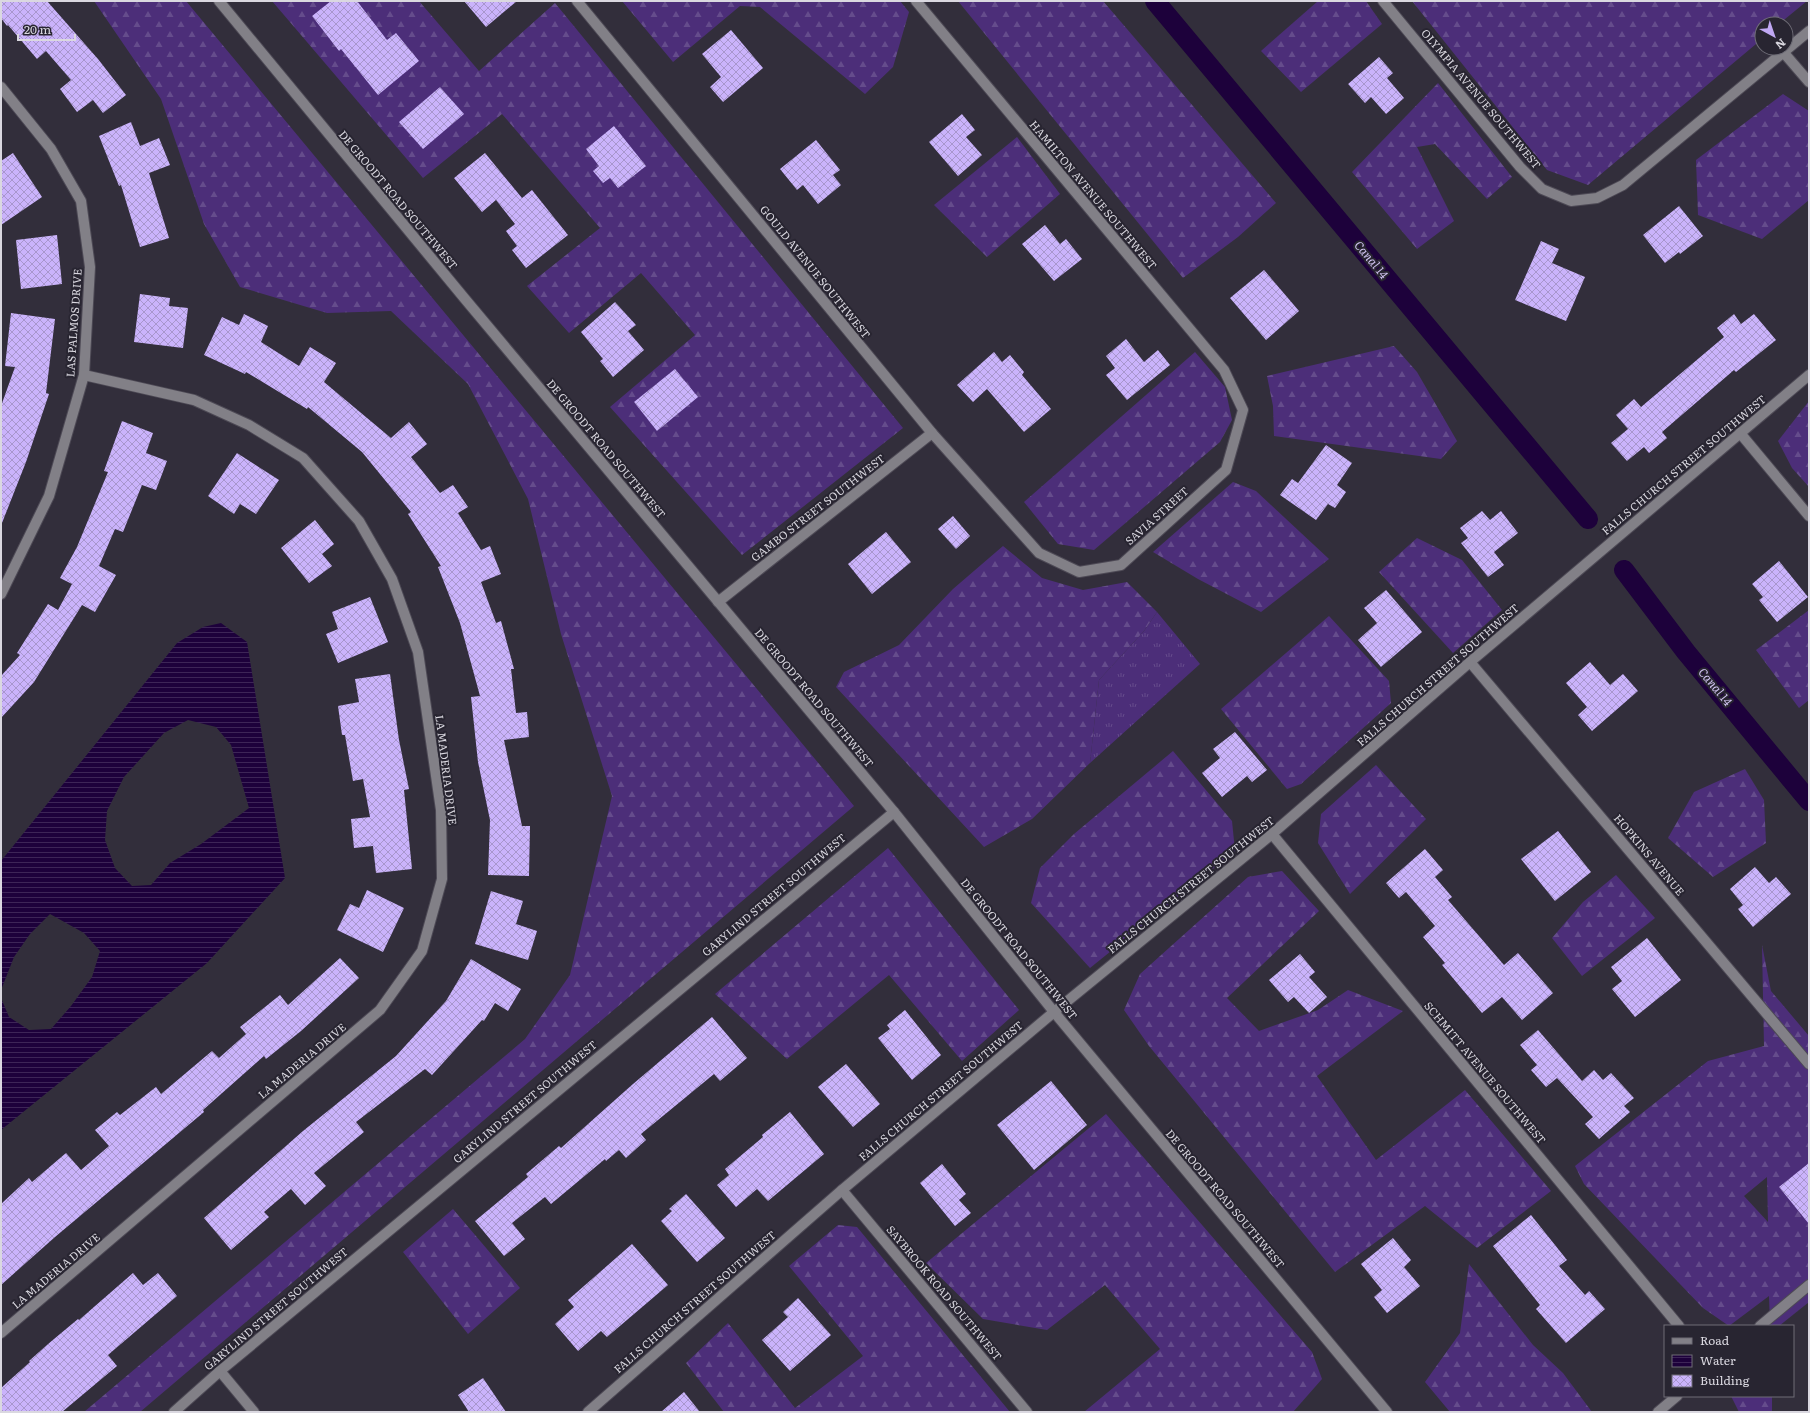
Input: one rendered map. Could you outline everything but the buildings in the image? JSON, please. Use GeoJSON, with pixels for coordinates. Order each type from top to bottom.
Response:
{"type":"FeatureCollection","features":[{"type":"Feature","properties":{"kind":"street","name":"DE GROODT ROAD SOUTHWEST"},"geometry":{"type":"LineString","coordinates":[[219,1],[455,288],[894,812],[1054,1012],[1387,1412]]}},
{"type":"Feature","properties":{"kind":"street","name":"GOULD AVENUE SOUTHWEST"},"geometry":{"type":"LineString","coordinates":[[577,1],[932,433],[1039,553]]}},
{"type":"Feature","properties":{"kind":"street","name":"HAMILTON AVENUE SOUTHWEST"},"geometry":{"type":"LineString","coordinates":[[916,1],[1224,370],[1243,410]]}},
{"type":"Feature","properties":{"kind":"street","name":"OLYMPIA AVENUE SOUTHWEST"},"geometry":{"type":"LineString","coordinates":[[1383,1],[1520,167],[1542,189],[1571,201],[1597,198],[1623,185],[1779,56]]}},
{"type":"Feature","properties":{"kind":"street"},"geometry":{"type":"LineString","coordinates":[[1794,44],[1809,31]]}},
{"type":"Feature","properties":{"kind":"street"},"geometry":{"type":"LineString","coordinates":[[1787,56],[1809,82]]}},
{"type":"Feature","properties":{"kind":"street","name":"LAS PALMOS DRIVE"},"geometry":{"type":"LineString","coordinates":[[1,87],[51,149],[80,200],[90,267],[84,375],[50,496],[1,594]]}},
{"type":"Feature","properties":{"kind":"street","name":"LA MADERIA DRIVE"},"geometry":{"type":"LineString","coordinates":[[1,1333],[380,1010],[422,951],[442,880],[441,810],[418,652],[392,579],[359,521],[303,458],[249,425],[194,400],[84,375]]}},
{"type":"Feature","properties":{"kind":"street","name":"FALLS CHURCH STREET SOUTHWEST"},"geometry":{"type":"LineString","coordinates":[[588,1412],[842,1190],[1054,1012],[1272,834],[1470,662],[1809,375]]}},
{"type":"Feature","properties":{"kind":"street","name":"SAVIA STREET"},"geometry":{"type":"LineString","coordinates":[[1039,553],[1079,572],[1121,565],[1226,470],[1243,410]]}},
{"type":"Feature","properties":{"kind":"street","name":"GAMBO STREET SOUTHWEST"},"geometry":{"type":"LineString","coordinates":[[718,602],[932,433]]}},
{"type":"Feature","properties":{"kind":"street"},"geometry":{"type":"LineString","coordinates":[[1740,433],[1809,516]]}},
{"type":"Feature","properties":{"kind":"street","name":"HOPKINS AVENUE"},"geometry":{"type":"LineString","coordinates":[[1470,662],[1809,1064]]}},
{"type":"Feature","properties":{"kind":"street","name":"GARYLIND STREET SOUTHWEST"},"geometry":{"type":"LineString","coordinates":[[174,1412],[220,1371],[894,812]]}},
{"type":"Feature","properties":{"kind":"street","name":"SCHMITT AVENUE SOUTHWEST"},"geometry":{"type":"LineString","coordinates":[[1272,834],[1678,1325]]}},
{"type":"Feature","properties":{"kind":"street","name":"SAYBROOK ROAD SOUTHWEST"},"geometry":{"type":"LineString","coordinates":[[842,1190],[1027,1412]]}},
{"type":"Feature","properties":{"kind":"street"},"geometry":{"type":"LineString","coordinates":[[1761,1325],[1809,1285]]}},
{"type":"Feature","properties":{"kind":"street"},"geometry":{"type":"LineString","coordinates":[[220,1371],[254,1412]]}},
{"type":"Feature","properties":{"kind":"street"},"geometry":{"type":"LineString","coordinates":[[1658,1412],[1676,1397]]}},
{"type":"Feature","properties":{"kind":"green space"},"geometry":{"type":"Polygon","coordinates":[[[94,1],[186,1],[854,806],[140,1412],[84,1412],[525,1039],[570,975],[612,796],[561,634],[528,499],[468,384],[391,311],[327,313],[240,287],[204,224],[161,99],[94,1]]]}},
{"type":"Feature","properties":{"kind":"green space"},"geometry":{"type":"Polygon","coordinates":[[[272,1],[419,1],[479,71],[555,3],[903,428],[742,555],[610,407],[695,335],[641,273],[569,333],[527,286],[600,228],[502,114],[423,178],[272,1]]]}},
{"type":"Feature","properties":{"kind":"green space"},"geometry":{"type":"Polygon","coordinates":[[[622,1],[900,1],[909,12],[893,67],[865,94],[760,7],[740,6],[673,62],[622,1]]]}},
{"type":"Feature","properties":{"kind":"green space"},"geometry":{"type":"Polygon","coordinates":[[[958,1],[1103,1],[1276,203],[1238,237],[1183,278],[958,1]]]}},
{"type":"Feature","properties":{"kind":"green space"},"geometry":{"type":"Polygon","coordinates":[[[1318,1],[1366,1],[1382,24],[1301,92],[1261,51],[1318,1]]]}},
{"type":"Feature","properties":{"kind":"green space"},"geometry":{"type":"Polygon","coordinates":[[[1412,1],[1807,1],[1789,16],[1754,16],[1754,46],[1588,185],[1547,170],[1412,1]]]}},
{"type":"Feature","properties":{"kind":"green space"},"geometry":{"type":"Polygon","coordinates":[[[1438,83],[1512,177],[1487,199],[1435,144],[1417,147],[1454,221],[1417,249],[1352,172],[1438,83]]]}},
{"type":"Feature","properties":{"kind":"green space"},"geometry":{"type":"Polygon","coordinates":[[[1783,94],[1809,111],[1809,200],[1762,239],[1698,215],[1696,160],[1783,94]]]}},
{"type":"Feature","properties":{"kind":"green space"},"geometry":{"type":"Polygon","coordinates":[[[1017,137],[1060,194],[987,257],[934,205],[1017,137]]]}},
{"type":"Feature","properties":{"kind":"green space"},"geometry":{"type":"Polygon","coordinates":[[[1394,346],[1417,372],[1457,441],[1441,459],[1274,436],[1273,406],[1267,376],[1394,346]]]}},
{"type":"Feature","properties":{"kind":"green space"},"geometry":{"type":"Polygon","coordinates":[[[1195,352],[1225,387],[1232,420],[1220,442],[1094,550],[1058,544],[1024,502],[1195,352]]]}},
{"type":"Feature","properties":{"kind":"green space"},"geometry":{"type":"Polygon","coordinates":[[[1809,401],[1809,487],[1792,468],[1778,441],[1809,401]]]}},
{"type":"Feature","properties":{"kind":"green space"},"geometry":{"type":"Polygon","coordinates":[[[1233,482],[1256,491],[1329,559],[1261,612],[1198,579],[1153,552],[1233,482]]]}},
{"type":"Feature","properties":{"kind":"green space"},"geometry":{"type":"Polygon","coordinates":[[[1417,538],[1462,560],[1502,610],[1453,653],[1379,572],[1417,538]]]}},
{"type":"Feature","properties":{"kind":"green space"},"geometry":{"type":"Polygon","coordinates":[[[1003,546],[1042,578],[1083,590],[1127,582],[1157,612],[1144,631],[1099,680],[1090,763],[1032,819],[984,847],[836,687],[844,672],[899,645],[953,589],[1003,546]]]}},
{"type":"Feature","properties":{"kind":"green space"},"geometry":{"type":"Polygon","coordinates":[[[1809,610],[1809,700],[1799,708],[1756,650],[1809,610]]]}},
{"type":"Feature","properties":{"kind":"green space"},"geometry":{"type":"Polygon","coordinates":[[[1157,612],[1200,664],[1090,763],[1099,680],[1144,631],[1157,612]]]}},
{"type":"Feature","properties":{"kind":"green space"},"geometry":{"type":"Polygon","coordinates":[[[1329,616],[1389,681],[1391,703],[1301,784],[1287,789],[1221,709],[1329,616]]]}},
{"type":"Feature","properties":{"kind":"green space"},"geometry":{"type":"Polygon","coordinates":[[[1173,751],[1232,821],[1235,851],[1090,968],[1031,903],[1040,868],[1074,834],[1173,751]]]}},
{"type":"Feature","properties":{"kind":"green space"},"geometry":{"type":"Polygon","coordinates":[[[1376,765],[1426,819],[1350,894],[1318,843],[1321,814],[1376,765]]]}},
{"type":"Feature","properties":{"kind":"green space"},"geometry":{"type":"Polygon","coordinates":[[[1745,769],[1764,800],[1766,843],[1713,877],[1668,838],[1694,792],[1745,769]]]}},
{"type":"Feature","properties":{"kind":"green space"},"geometry":{"type":"Polygon","coordinates":[[[888,848],[1019,1010],[962,1061],[889,975],[787,1059],[715,994],[888,848]]]}},
{"type":"Feature","properties":{"kind":"green space"},"geometry":{"type":"Polygon","coordinates":[[[1282,871],[1319,911],[1227,998],[1259,1031],[1318,1010],[1348,990],[1403,1011],[1317,1076],[1376,1160],[1465,1090],[1551,1191],[1477,1248],[1425,1206],[1335,1272],[1149,1046],[1124,1010],[1140,974],[1248,877],[1282,871]]]}},
{"type":"Feature","properties":{"kind":"green space"},"geometry":{"type":"Polygon","coordinates":[[[1616,875],[1655,918],[1582,976],[1552,938],[1583,902],[1616,875]]]}},
{"type":"Feature","properties":{"kind":"green space"},"geometry":{"type":"Polygon","coordinates":[[[1762,945],[1771,991],[1809,1036],[1809,1302],[1780,1325],[1770,1325],[1769,1296],[1730,1325],[1728,1325],[1703,1308],[1584,1184],[1575,1166],[1708,1061],[1764,1046],[1762,945]],[[1767,1177],[1744,1196],[1768,1222],[1767,1177]]]}},
{"type":"Feature","properties":{"kind":"green space"},"geometry":{"type":"Polygon","coordinates":[[[1106,1114],[1312,1352],[1322,1379],[1293,1412],[1084,1412],[1160,1349],[1105,1285],[1047,1330],[983,1319],[926,1263],[1106,1114]]]}},
{"type":"Feature","properties":{"kind":"green space"},"geometry":{"type":"Polygon","coordinates":[[[453,1209],[520,1288],[468,1334],[403,1252],[453,1209]]]}},
{"type":"Feature","properties":{"kind":"green space"},"geometry":{"type":"Polygon","coordinates":[[[838,1225],[857,1227],[1010,1412],[724,1412],[686,1363],[728,1323],[795,1408],[863,1356],[789,1266],[838,1225]]]}},
{"type":"Feature","properties":{"kind":"green space"},"geometry":{"type":"Polygon","coordinates":[[[1469,1264],[1533,1345],[1563,1373],[1592,1412],[1450,1412],[1425,1382],[1460,1333],[1469,1264]]]}},
{"type":"Feature","properties":{"kind":"green space"},"geometry":{"type":"Polygon","coordinates":[[[1732,1397],[1772,1397],[1772,1412],[1739,1412],[1732,1397]]]}},
{"type":"Feature","properties":{"kind":"water"},"geometry":{"type":"Polygon","coordinates":[[[221,623],[247,642],[285,878],[207,963],[1,1130],[1,998],[9,1017],[29,1030],[51,1029],[71,1006],[92,977],[100,951],[84,933],[50,914],[30,934],[14,957],[1,990],[1,861],[177,643],[203,627],[221,623]],[[188,720],[164,733],[124,777],[107,811],[105,840],[115,868],[132,886],[151,885],[170,863],[201,844],[249,808],[231,745],[216,727],[188,720]]]}},
{"type":"Feature","properties":{"kind":"waterway","name":"Canal 14"},"geometry":{"type":"LineString","coordinates":[[1155,1],[1588,519]]}},
{"type":"Feature","properties":{"kind":"waterway","name":"Canal 14"},"geometry":{"type":"LineString","coordinates":[[1624,570],[1686,652],[1809,801]]}}]}
